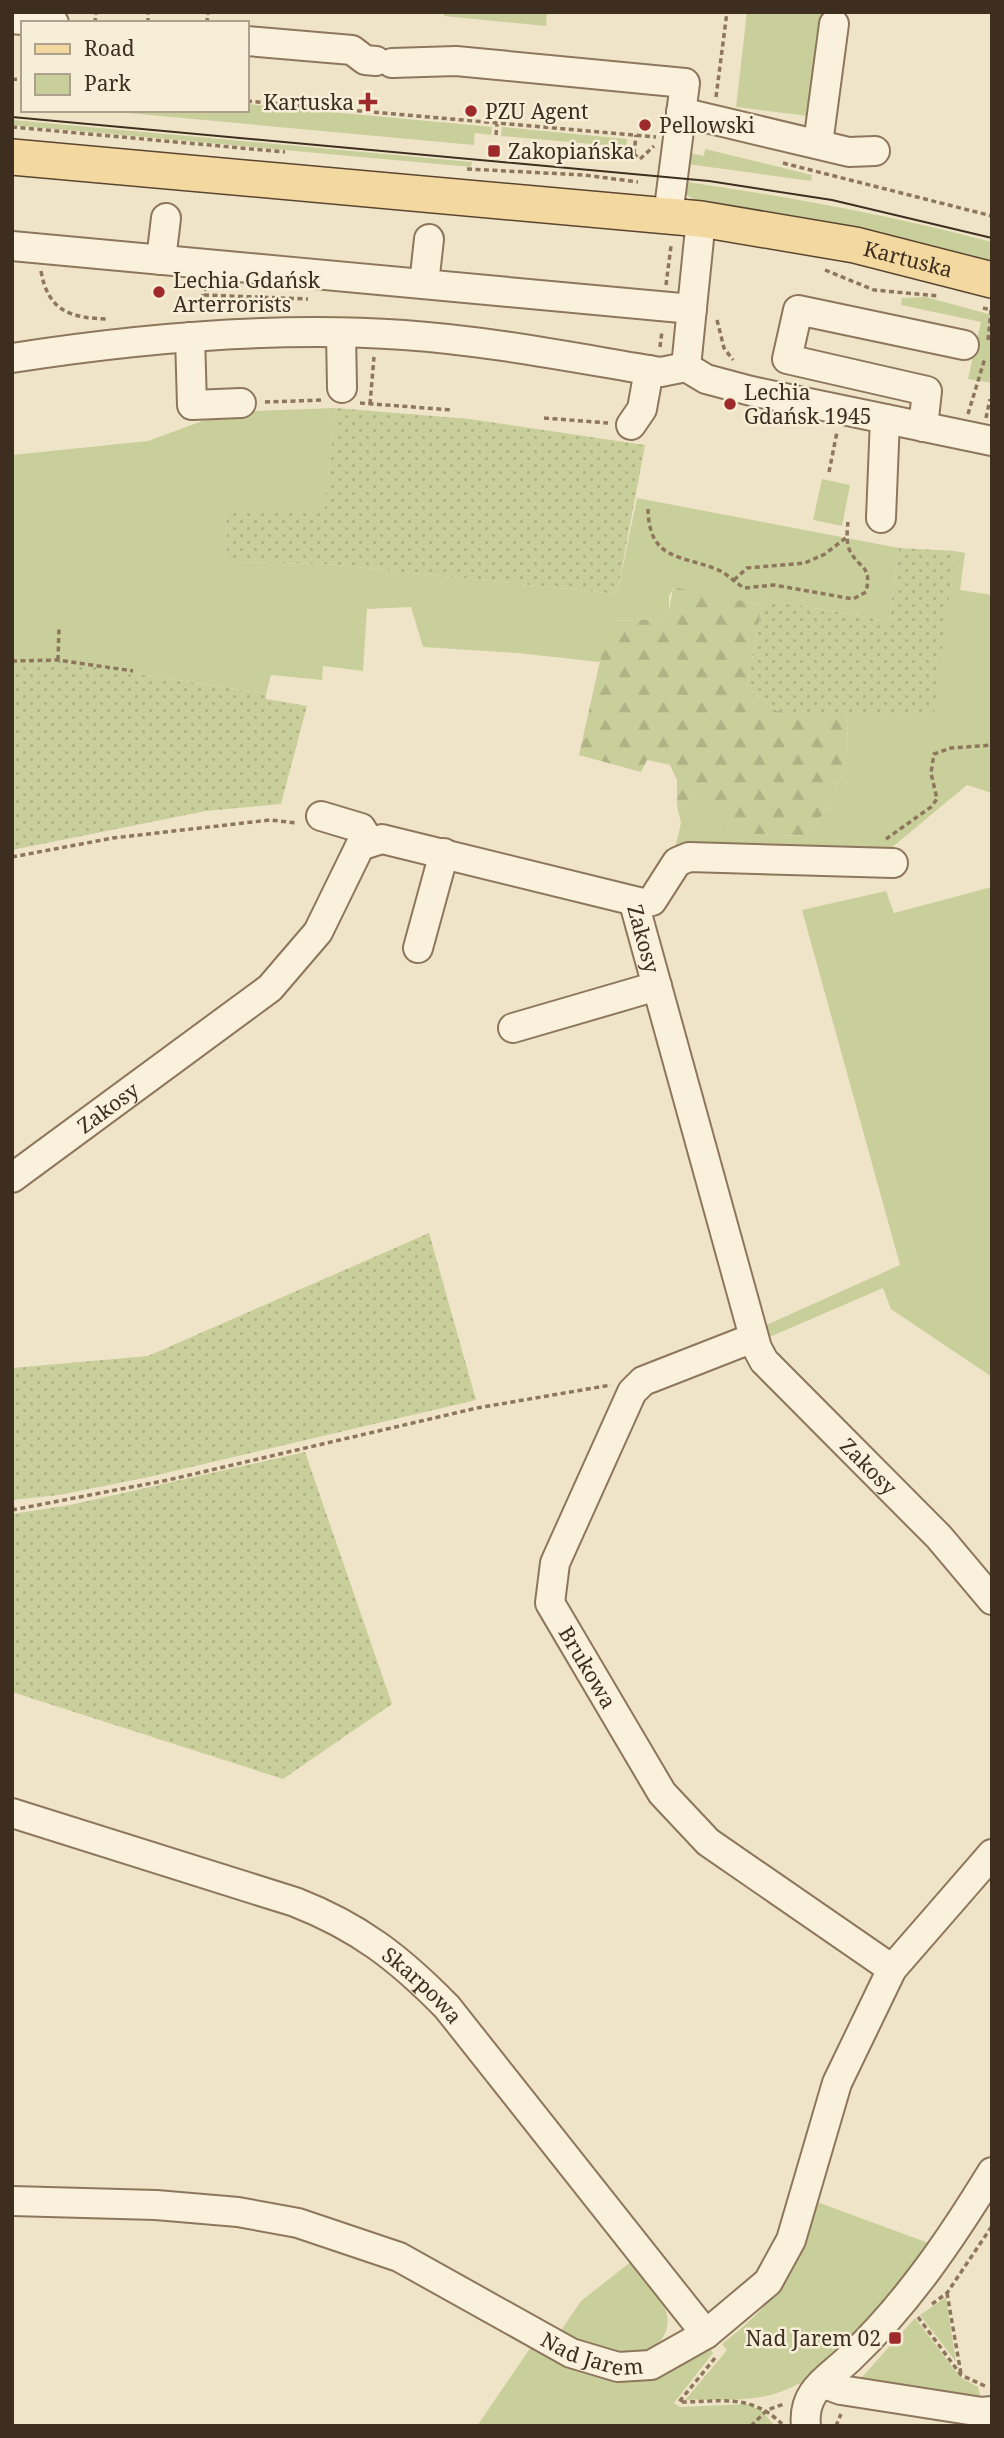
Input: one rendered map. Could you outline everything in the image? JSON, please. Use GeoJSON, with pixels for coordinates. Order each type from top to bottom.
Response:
{"type":"FeatureCollection","features":[{"type":"Feature","properties":{"kind":"main road","name":"Kartuska"},"geometry":{"type":"LineString","coordinates":[[12,157],[681,232],[855,245],[985,293]]}},
{"type":"Feature","properties":{"kind":"street"},"geometry":{"type":"LineString","coordinates":[[12,19],[33,21]]}},
{"type":"Feature","properties":{"kind":"street"},"geometry":{"type":"LineString","coordinates":[[818,144],[834,24]]}},
{"type":"Feature","properties":{"kind":"street"},"geometry":{"type":"LineString","coordinates":[[248,40],[352,50],[365,60],[384,62],[456,61],[685,83],[678,126],[681,232],[692,309],[686,367]]}},
{"type":"Feature","properties":{"kind":"street"},"geometry":{"type":"LineString","coordinates":[[678,126],[818,144],[849,152],[875,151]]}},
{"type":"Feature","properties":{"kind":"street"},"geometry":{"type":"LineString","coordinates":[[161,260],[166,218]]}},
{"type":"Feature","properties":{"kind":"street"},"geometry":{"type":"LineString","coordinates":[[424,284],[429,239]]}},
{"type":"Feature","properties":{"kind":"street"},"geometry":{"type":"LineString","coordinates":[[12,246],[692,309]]}},
{"type":"Feature","properties":{"kind":"street"},"geometry":{"type":"LineString","coordinates":[[923,427],[927,391],[787,359],[798,310],[964,345]]}},
{"type":"Feature","properties":{"kind":"street"},"geometry":{"type":"LineString","coordinates":[[341,333],[342,388]]}},
{"type":"Feature","properties":{"kind":"street"},"geometry":{"type":"LineString","coordinates":[[12,358],[190,337],[341,333],[490,343],[661,372],[686,367],[706,379],[751,391],[992,441]]}},
{"type":"Feature","properties":{"kind":"street"},"geometry":{"type":"LineString","coordinates":[[190,337],[192,404],[242,403]]}},
{"type":"Feature","properties":{"kind":"street"},"geometry":{"type":"LineString","coordinates":[[631,425],[642,409],[649,370]]}},
{"type":"Feature","properties":{"kind":"street"},"geometry":{"type":"LineString","coordinates":[[881,518],[885,419]]}},
{"type":"Feature","properties":{"kind":"street"},"geometry":{"type":"LineString","coordinates":[[314,821],[361,828],[369,841]]}},
{"type":"Feature","properties":{"kind":"street","name":"Zakosy"},"geometry":{"type":"LineString","coordinates":[[12,1178],[270,988],[318,932],[360,846],[369,841],[382,839],[444,853],[634,903],[753,1338],[764,1361],[939,1537],[992,1600]]}},
{"type":"Feature","properties":{"kind":"street"},"geometry":{"type":"LineString","coordinates":[[418,948],[444,853]]}},
{"type":"Feature","properties":{"kind":"street"},"geometry":{"type":"LineString","coordinates":[[634,903],[652,901],[677,862],[689,857],[887,853]]}},
{"type":"Feature","properties":{"kind":"street"},"geometry":{"type":"LineString","coordinates":[[513,1028],[657,986]]}},
{"type":"Feature","properties":{"kind":"street","name":"Brukowa"},"geometry":{"type":"LineString","coordinates":[[753,1338],[643,1381],[632,1392],[555,1563],[551,1603],[662,1793],[680,1815],[732,1860],[892,1969]]}},
{"type":"Feature","properties":{"kind":"street","name":"Skarpowa"},"geometry":{"type":"LineString","coordinates":[[12,1814],[295,1902],[328,1915],[376,1942],[408,1967],[447,2007],[713,2343]]}},
{"type":"Feature","properties":{"kind":"street","name":"Nad Jarem"},"geometry":{"type":"LineString","coordinates":[[12,2201],[156,2205],[237,2212],[298,2223],[399,2257],[571,2353],[618,2367],[651,2365],[713,2343],[780,2264],[791,2240],[837,2083],[892,1969],[992,1854]]}},
{"type":"Feature","properties":{"kind":"street"},"geometry":{"type":"LineString","coordinates":[[806,2426],[809,2397],[870,2337],[923,2276],[992,2172]]}},
{"type":"Feature","properties":{"kind":"street"},"geometry":{"type":"LineString","coordinates":[[822,2383],[841,2390],[982,2412],[992,2411]]}},
{"type":"Feature","properties":{"kind":"path"},"geometry":{"type":"LineString","coordinates":[[719,82],[727,12]]}},
{"type":"Feature","properties":{"kind":"path"},"geometry":{"type":"LineString","coordinates":[[248,101],[636,135],[678,126]]}},
{"type":"Feature","properties":{"kind":"path"},"geometry":{"type":"LineString","coordinates":[[496,135],[497,124]]}},
{"type":"Feature","properties":{"kind":"path"},"geometry":{"type":"LineString","coordinates":[[12,127],[292,152]]}},
{"type":"Feature","properties":{"kind":"path"},"geometry":{"type":"LineString","coordinates":[[634,154],[636,135]]}},
{"type":"Feature","properties":{"kind":"path"},"geometry":{"type":"LineString","coordinates":[[625,153],[634,154],[640,159]]}},
{"type":"Feature","properties":{"kind":"path"},"geometry":{"type":"LineString","coordinates":[[771,160],[992,216]]}},
{"type":"Feature","properties":{"kind":"path"},"geometry":{"type":"LineString","coordinates":[[457,168],[584,174],[638,182]]}},
{"type":"Feature","properties":{"kind":"path"},"geometry":{"type":"LineString","coordinates":[[40,264],[48,296],[56,308],[90,319],[111,319]]}},
{"type":"Feature","properties":{"kind":"path"},"geometry":{"type":"LineString","coordinates":[[820,268],[874,290],[951,300]]}},
{"type":"Feature","properties":{"kind":"path"},"geometry":{"type":"LineString","coordinates":[[200,307],[211,277]]}},
{"type":"Feature","properties":{"kind":"path"},"geometry":{"type":"LineString","coordinates":[[965,422],[984,364],[992,310],[985,293]]}},
{"type":"Feature","properties":{"kind":"path"},"geometry":{"type":"LineString","coordinates":[[204,295],[313,300]]}},
{"type":"Feature","properties":{"kind":"path"},"geometry":{"type":"LineString","coordinates":[[370,404],[376,334]]}},
{"type":"Feature","properties":{"kind":"path"},"geometry":{"type":"LineString","coordinates":[[544,418],[631,425]]}},
{"type":"Feature","properties":{"kind":"path"},"geometry":{"type":"LineString","coordinates":[[829,472],[838,423]]}},
{"type":"Feature","properties":{"kind":"path"},"geometry":{"type":"LineString","coordinates":[[649,509],[654,540],[664,551],[688,562],[716,569],[744,588],[774,585],[853,599],[866,592],[868,571],[849,550],[848,522]]}},
{"type":"Feature","properties":{"kind":"path"},"geometry":{"type":"LineString","coordinates":[[734,580],[747,568],[806,563],[825,554],[847,537]]}},
{"type":"Feature","properties":{"kind":"path"},"geometry":{"type":"LineString","coordinates":[[58,660],[59,627]]}},
{"type":"Feature","properties":{"kind":"path"},"geometry":{"type":"LineString","coordinates":[[12,661],[58,660],[133,671]]}},
{"type":"Feature","properties":{"kind":"path"},"geometry":{"type":"LineString","coordinates":[[887,853],[937,799],[931,773],[934,754],[951,748],[992,745]]}},
{"type":"Feature","properties":{"kind":"path"},"geometry":{"type":"LineString","coordinates":[[12,857],[113,838],[230,824],[314,821]]}},
{"type":"Feature","properties":{"kind":"path"},"geometry":{"type":"LineString","coordinates":[[12,1510],[168,1480],[477,1408],[620,1384]]}},
{"type":"Feature","properties":{"kind":"path"},"geometry":{"type":"LineString","coordinates":[[961,2375],[947,2294],[992,2226]]}},
{"type":"Feature","properties":{"kind":"path"},"geometry":{"type":"LineString","coordinates":[[916,2315],[961,2375],[992,2389]]}},
{"type":"Feature","properties":{"kind":"path"},"geometry":{"type":"LineString","coordinates":[[713,2343],[679,2403],[748,2401],[767,2410],[783,2426]]}},
{"type":"Feature","properties":{"kind":"path"},"geometry":{"type":"LineString","coordinates":[[751,2426],[767,2410],[790,2402]]}},
{"type":"Feature","properties":{"kind":"green space"},"geometry":{"type":"Polygon","coordinates":[[[445,12],[547,12],[546,26],[444,16],[445,12]]]}},
{"type":"Feature","properties":{"kind":"green space"},"geometry":{"type":"Polygon","coordinates":[[[747,12],[828,12],[816,117],[736,107],[747,12]]]}},
{"type":"Feature","properties":{"kind":"green space"},"geometry":{"type":"Polygon","coordinates":[[[248,104],[492,127],[491,135],[475,133],[474,145],[117,112],[248,112],[248,104]]]}},
{"type":"Feature","properties":{"kind":"green space"},"geometry":{"type":"Polygon","coordinates":[[[12,120],[472,162],[471,167],[12,125],[12,120]]]}},
{"type":"Feature","properties":{"kind":"green space"},"geometry":{"type":"Polygon","coordinates":[[[502,127],[627,139],[626,147],[501,136],[502,127]]]}},
{"type":"Feature","properties":{"kind":"green space"},"geometry":{"type":"Polygon","coordinates":[[[705,149],[812,175],[811,181],[680,163],[689,153],[704,156],[705,149]]]}},
{"type":"Feature","properties":{"kind":"green space"},"geometry":{"type":"Polygon","coordinates":[[[680,181],[837,207],[992,242],[992,261],[865,229],[695,201],[686,194],[680,181]]]}},
{"type":"Feature","properties":{"kind":"green space"},"geometry":{"type":"Polygon","coordinates":[[[926,297],[992,315],[992,383],[968,379],[981,322],[901,305],[902,298],[926,297]]]}},
{"type":"Feature","properties":{"kind":"green space"},"geometry":{"type":"Polygon","coordinates":[[[336,408],[324,511],[226,511],[227,562],[326,564],[617,594],[637,498],[899,548],[889,621],[763,599],[762,605],[673,588],[669,597],[669,611],[660,619],[612,621],[600,662],[423,647],[411,607],[367,609],[363,671],[323,666],[322,680],[271,675],[266,694],[60,661],[12,663],[12,455],[148,441],[227,412],[336,408]]]}},
{"type":"Feature","properties":{"kind":"green space"},"geometry":{"type":"Polygon","coordinates":[[[336,408],[470,419],[645,445],[617,594],[326,564],[227,562],[226,511],[324,510],[336,408]]]}},
{"type":"Feature","properties":{"kind":"green space"},"geometry":{"type":"Polygon","coordinates":[[[822,479],[850,485],[842,526],[813,520],[822,479]]]}},
{"type":"Feature","properties":{"kind":"green space"},"geometry":{"type":"Polygon","coordinates":[[[899,548],[955,551],[934,713],[816,715],[777,711],[747,688],[763,599],[889,621],[899,548]]]}},
{"type":"Feature","properties":{"kind":"green space"},"geometry":{"type":"Polygon","coordinates":[[[955,551],[965,553],[960,590],[992,595],[992,793],[967,785],[878,859],[674,852],[681,823],[677,806],[696,795],[749,834],[806,836],[834,795],[840,779],[847,746],[845,714],[933,713],[955,551]]]}},
{"type":"Feature","properties":{"kind":"green space"},"geometry":{"type":"Polygon","coordinates":[[[673,587],[762,605],[747,688],[777,711],[845,714],[847,746],[840,779],[834,795],[806,836],[749,834],[724,830],[714,811],[696,795],[677,806],[677,780],[670,765],[647,760],[641,772],[579,755],[604,643],[612,621],[660,619],[669,611],[673,587]]]}},
{"type":"Feature","properties":{"kind":"green space"},"geometry":{"type":"Polygon","coordinates":[[[60,661],[266,694],[266,699],[307,706],[281,804],[206,811],[12,850],[12,663],[60,661]]]}},
{"type":"Feature","properties":{"kind":"green space"},"geometry":{"type":"Polygon","coordinates":[[[992,887],[992,1377],[891,1309],[883,1288],[765,1339],[762,1327],[900,1265],[802,910],[886,891],[894,913],[992,887]]]}},
{"type":"Feature","properties":{"kind":"green space"},"geometry":{"type":"Polygon","coordinates":[[[429,1233],[476,1400],[149,1477],[59,1495],[12,1500],[12,1368],[148,1356],[429,1233]]]}},
{"type":"Feature","properties":{"kind":"green space"},"geometry":{"type":"Polygon","coordinates":[[[305,1452],[392,1704],[283,1779],[12,1692],[12,1514],[70,1505],[305,1452]]]}},
{"type":"Feature","properties":{"kind":"green space"},"geometry":{"type":"Polygon","coordinates":[[[817,2202],[934,2245],[862,2333],[820,2371],[797,2385],[771,2395],[739,2399],[685,2400],[727,2350],[722,2344],[757,2313],[783,2282],[803,2246],[817,2202]]]}},
{"type":"Feature","properties":{"kind":"green space"},"geometry":{"type":"Polygon","coordinates":[[[632,2261],[661,2298],[665,2309],[668,2320],[666,2331],[657,2344],[640,2353],[623,2354],[558,2335],[581,2301],[632,2261]]]}},
{"type":"Feature","properties":{"kind":"green space"},"geometry":{"type":"Polygon","coordinates":[[[946,2297],[956,2362],[920,2315],[946,2297]]]}},
{"type":"Feature","properties":{"kind":"green space"},"geometry":{"type":"Polygon","coordinates":[[[915,2318],[960,2377],[978,2387],[982,2404],[855,2385],[915,2318]]]}},
{"type":"Feature","properties":{"kind":"green space"},"geometry":{"type":"Polygon","coordinates":[[[533,2344],[578,2367],[708,2346],[713,2353],[674,2403],[680,2407],[747,2404],[761,2410],[775,2426],[477,2426],[533,2344]]]}},
{"type":"Feature","properties":{"kind":"tram line"},"geometry":{"type":"LineString","coordinates":[[12,117],[709,181],[832,200],[992,238]]}},
{"type":"Feature","properties":{"kind":"place","name":"Kartuska"},"geometry":{"type":"Point","coordinates":[368,102]}},
{"type":"Feature","properties":{"kind":"place","name":"PZU Agent"},"geometry":{"type":"Point","coordinates":[471,111]}},
{"type":"Feature","properties":{"kind":"place","name":"Pellowski"},"geometry":{"type":"Point","coordinates":[645,125]}},
{"type":"Feature","properties":{"kind":"place","name":"Zakopiańska"},"geometry":{"type":"Point","coordinates":[494,151]}},
{"type":"Feature","properties":{"kind":"place","name":"Lechia Gdańsk Arterrorists"},"geometry":{"type":"Point","coordinates":[159,292]}},
{"type":"Feature","properties":{"kind":"place","name":"Lechia Gdańsk 1945"},"geometry":{"type":"Point","coordinates":[730,404]}},
{"type":"Feature","properties":{"kind":"place","name":"Nad Jarem 02"},"geometry":{"type":"Point","coordinates":[895,2338]}}]}
